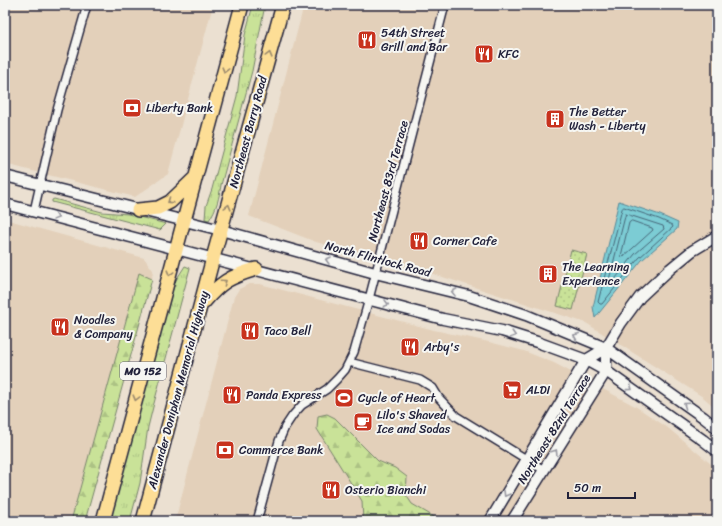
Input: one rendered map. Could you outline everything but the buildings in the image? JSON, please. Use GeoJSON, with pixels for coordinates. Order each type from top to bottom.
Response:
{"type":"FeatureCollection","features":[{"type":"Feature","properties":{"kind":"highway","name":"MO 152"},"geometry":{"type":"LineString","coordinates":[[103,521],[242,5]]}},
{"type":"Feature","properties":{"kind":"highway","name":"Northeast Barry Road"},"geometry":{"type":"LineString","coordinates":[[213,258],[222,230],[282,5]]}},
{"type":"Feature","properties":{"kind":"highway"},"geometry":{"type":"LineString","coordinates":[[138,210],[158,208],[170,202],[195,178]]}},
{"type":"Feature","properties":{"kind":"highway","name":"Alexander Doniphan Memorial Highway"},"geometry":{"type":"LineString","coordinates":[[143,521],[213,258]]}},
{"type":"Feature","properties":{"kind":"highway"},"geometry":{"type":"LineString","coordinates":[[200,306],[216,288],[226,280],[256,269]]}},
{"type":"Feature","properties":{"kind":"main road","name":"North Flintlock Road"},"geometry":{"type":"LineString","coordinates":[[5,176],[222,230],[375,273],[470,296],[526,315],[606,348],[717,428]]}},
{"type":"Feature","properties":{"kind":"main road"},"geometry":{"type":"LineString","coordinates":[[5,204],[443,319],[502,332],[537,342],[586,360],[606,371],[703,440],[717,452]]}},
{"type":"Feature","properties":{"kind":"main road","name":"Northeast 82nd Terrace"},"geometry":{"type":"LineString","coordinates":[[490,521],[586,360],[606,348],[621,323],[640,297],[692,251],[717,236]]}},
{"type":"Feature","properties":{"kind":"main road","name":"Northeast 82nd Terrace"},"geometry":{"type":"LineString","coordinates":[[512,521],[606,371],[606,348]]}},
{"type":"Feature","properties":{"kind":"street"},"geometry":{"type":"LineString","coordinates":[[34,211],[57,110],[87,5]]}},
{"type":"Feature","properties":{"kind":"street","name":"Northeast 83rd Terrace"},"geometry":{"type":"LineString","coordinates":[[257,521],[279,440],[285,427],[302,405],[327,389],[337,379],[350,362],[354,352],[445,5]]}},
{"type":"Feature","properties":{"kind":"street"},"geometry":{"type":"LineString","coordinates":[[350,362],[427,383],[433,388],[439,398],[456,416],[544,470]]}},
{"type":"Feature","properties":{"kind":"shaded area"},"geometry":{"type":"Polygon","coordinates":[[[5,5],[213,5],[168,174],[135,197],[5,164],[5,5]]]}},
{"type":"Feature","properties":{"kind":"shaded area"},"geometry":{"type":"Polygon","coordinates":[[[304,5],[717,5],[717,409],[703,397],[586,323],[424,271],[316,242],[249,216],[304,5]]]}},
{"type":"Feature","properties":{"kind":"shaded area"},"geometry":{"type":"Polygon","coordinates":[[[5,219],[144,258],[153,270],[152,279],[139,274],[71,521],[5,521],[5,219]]]}},
{"type":"Feature","properties":{"kind":"shaded area"},"geometry":{"type":"Polygon","coordinates":[[[249,284],[260,284],[434,330],[524,351],[554,363],[635,406],[668,428],[717,469],[717,521],[175,521],[234,297],[239,289],[249,284]]]}},
{"type":"Feature","properties":{"kind":"green space"},"geometry":{"type":"Polygon","coordinates":[[[253,5],[265,5],[252,71],[217,203],[209,220],[205,219],[206,206],[237,96],[245,35],[253,5]]]}},
{"type":"Feature","properties":{"kind":"green space"},"geometry":{"type":"Polygon","coordinates":[[[54,199],[102,212],[128,214],[166,224],[160,230],[52,202],[54,199]]]}},
{"type":"Feature","properties":{"kind":"green space"},"geometry":{"type":"Polygon","coordinates":[[[571,250],[587,254],[573,310],[557,306],[571,250]]]}},
{"type":"Feature","properties":{"kind":"green space"},"geometry":{"type":"Polygon","coordinates":[[[185,266],[190,268],[148,427],[140,483],[130,521],[110,521],[172,292],[176,280],[185,266]]]}},
{"type":"Feature","properties":{"kind":"green space"},"geometry":{"type":"Polygon","coordinates":[[[139,273],[152,279],[85,521],[71,521],[139,273]]]}},
{"type":"Feature","properties":{"kind":"green space"},"geometry":{"type":"Polygon","coordinates":[[[327,414],[335,418],[378,461],[395,468],[407,477],[406,495],[412,504],[441,521],[363,521],[362,501],[317,429],[318,416],[327,414]]]}},
{"type":"Feature","properties":{"kind":"water"},"geometry":{"type":"Polygon","coordinates":[[[619,201],[660,215],[678,223],[677,229],[642,260],[595,318],[593,307],[619,201]]]}},
{"type":"Feature","properties":{"kind":"place","name":"54th Street Grill and Bar"},"geometry":{"type":"Point","coordinates":[367,40]}},
{"type":"Feature","properties":{"kind":"place","name":"KFC"},"geometry":{"type":"Point","coordinates":[484,54]}},
{"type":"Feature","properties":{"kind":"place","name":"Liberty Bank"},"geometry":{"type":"Point","coordinates":[132,108]}},
{"type":"Feature","properties":{"kind":"place","name":"The Better Wash - Liberty"},"geometry":{"type":"Point","coordinates":[555,119]}},
{"type":"Feature","properties":{"kind":"place","name":"Corner Cafe"},"geometry":{"type":"Point","coordinates":[419,241]}},
{"type":"Feature","properties":{"kind":"place","name":"The Learning Experience"},"geometry":{"type":"Point","coordinates":[548,274]}},
{"type":"Feature","properties":{"kind":"place","name":"Noodles & Company"},"geometry":{"type":"Point","coordinates":[60,327]}},
{"type":"Feature","properties":{"kind":"place","name":"Taco Bell"},"geometry":{"type":"Point","coordinates":[250,331]}},
{"type":"Feature","properties":{"kind":"place","name":"Arby's"},"geometry":{"type":"Point","coordinates":[410,347]}},
{"type":"Feature","properties":{"kind":"place","name":"ALDI"},"geometry":{"type":"Point","coordinates":[512,390]}},
{"type":"Feature","properties":{"kind":"place","name":"Panda Express"},"geometry":{"type":"Point","coordinates":[232,395]}},
{"type":"Feature","properties":{"kind":"place","name":"Cycle of Heart"},"geometry":{"type":"Point","coordinates":[344,398]}},
{"type":"Feature","properties":{"kind":"place","name":"Lilo's Shaved Ice and Sodas"},"geometry":{"type":"Point","coordinates":[363,422]}},
{"type":"Feature","properties":{"kind":"place","name":"Commerce Bank"},"geometry":{"type":"Point","coordinates":[225,450]}},
{"type":"Feature","properties":{"kind":"place","name":"Osterio Bianchi"},"geometry":{"type":"Point","coordinates":[331,490]}}]}
